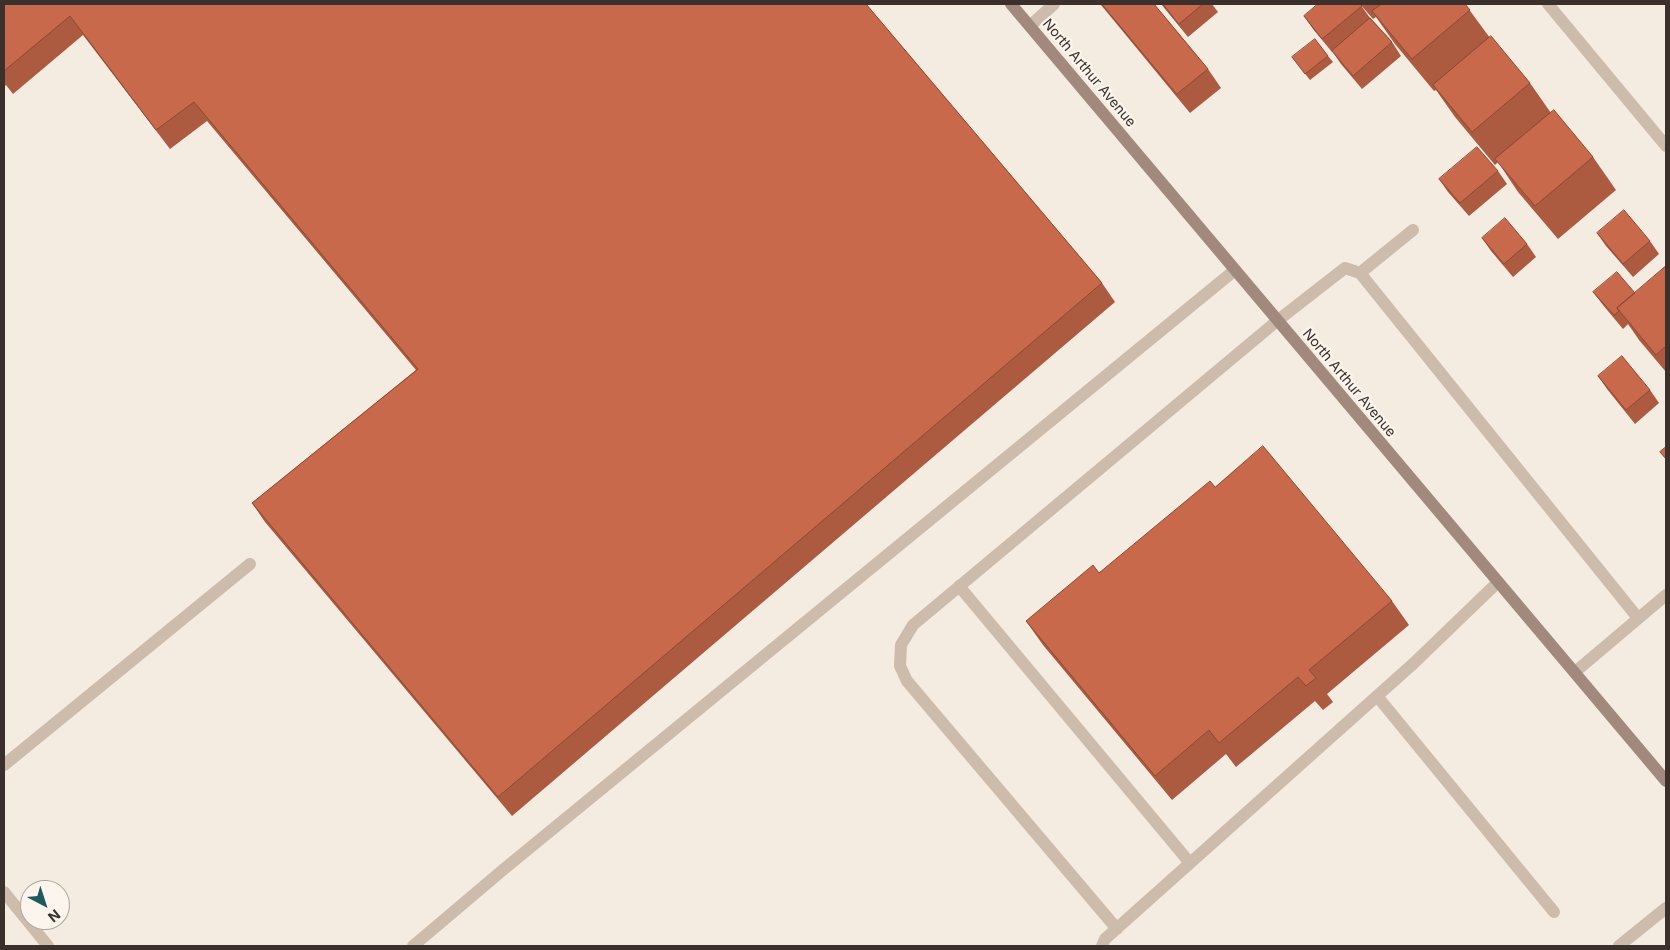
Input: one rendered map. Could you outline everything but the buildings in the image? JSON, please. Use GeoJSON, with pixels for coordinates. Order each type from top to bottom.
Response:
{"type":"FeatureCollection","features":[{"type":"Feature","properties":{"kind":"street","name":"North Arthur Avenue"},"geometry":{"type":"LineString","coordinates":[[1011,4],[1666,781]]}},
{"type":"Feature","properties":{"kind":"street"},"geometry":{"type":"LineString","coordinates":[[1030,26],[1054,4]]}},
{"type":"Feature","properties":{"kind":"street"},"geometry":{"type":"LineString","coordinates":[[1548,4],[1666,146]]}},
{"type":"Feature","properties":{"kind":"street"},"geometry":{"type":"LineString","coordinates":[[1360,273],[1413,230]]}},
{"type":"Feature","properties":{"kind":"street"},"geometry":{"type":"LineString","coordinates":[[1117,929],[907,681],[900,666],[901,645],[913,625],[958,586],[1278,321],[1345,268],[1360,273],[1638,618]]}},
{"type":"Feature","properties":{"kind":"street"},"geometry":{"type":"LineString","coordinates":[[413,946],[1234,270]]}},
{"type":"Feature","properties":{"kind":"street"},"geometry":{"type":"LineString","coordinates":[[4,765],[250,564]]}},
{"type":"Feature","properties":{"kind":"street"},"geometry":{"type":"LineString","coordinates":[[1102,946],[1105,939],[1377,696],[1498,582]]}},
{"type":"Feature","properties":{"kind":"street"},"geometry":{"type":"LineString","coordinates":[[958,586],[1190,863]]}},
{"type":"Feature","properties":{"kind":"street"},"geometry":{"type":"LineString","coordinates":[[1575,672],[1666,595]]}},
{"type":"Feature","properties":{"kind":"street"},"geometry":{"type":"LineString","coordinates":[[1377,696],[1554,912]]}},
{"type":"Feature","properties":{"kind":"street"},"geometry":{"type":"LineString","coordinates":[[4,892],[48,946]]}},
{"type":"Feature","properties":{"kind":"street"},"geometry":{"type":"LineString","coordinates":[[1619,946],[1666,908]]}}]}
